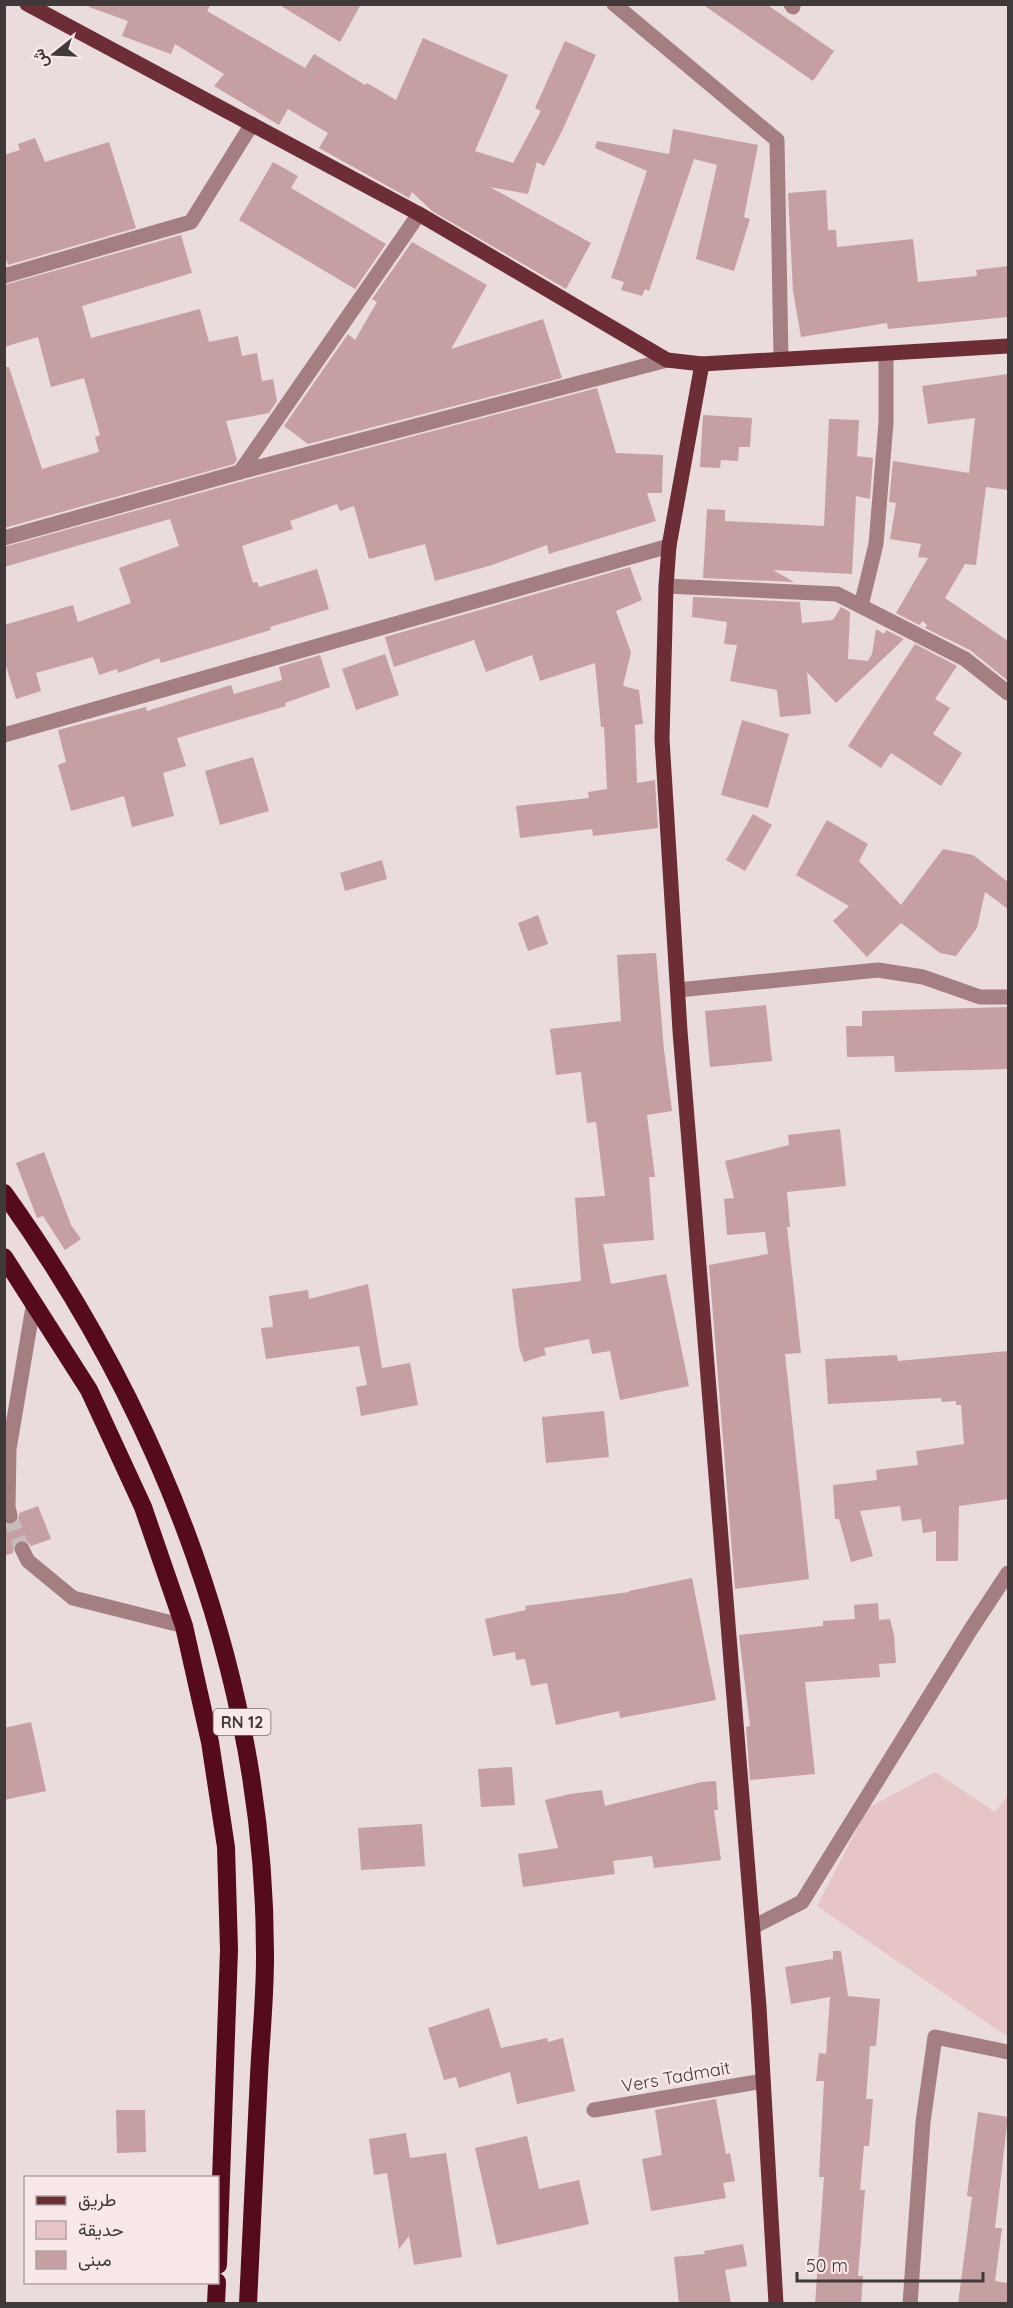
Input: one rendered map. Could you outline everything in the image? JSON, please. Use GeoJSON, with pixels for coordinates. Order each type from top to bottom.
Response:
{"type":"FeatureCollection","features":[{"type":"Feature","properties":{"kind":"highway","name":"RN 12"},"geometry":{"type":"LineString","coordinates":[[4,1193],[67,1288],[110,1364],[167,1480],[216,1616],[247,1740],[261,1850],[266,1958],[248,2304]]}},
{"type":"Feature","properties":{"kind":"highway","name":"RN 12"},"geometry":{"type":"LineString","coordinates":[[4,1257],[89,1390],[143,1507],[184,1626],[210,1742],[226,1847],[229,1950],[219,2236]]}},
{"type":"Feature","properties":{"kind":"highway"},"geometry":{"type":"LineString","coordinates":[[216,2304],[217,2284]]}},
{"type":"Feature","properties":{"kind":"main road"},"geometry":{"type":"LineString","coordinates":[[27,4],[419,214],[667,360],[702,364],[1008,346]]}},
{"type":"Feature","properties":{"kind":"main road"},"geometry":{"type":"LineString","coordinates":[[702,364],[669,546],[662,739],[678,990],[753,1927],[776,2304]]}},
{"type":"Feature","properties":{"kind":"street"},"geometry":{"type":"LineString","coordinates":[[614,4],[777,140],[781,359]]}},
{"type":"Feature","properties":{"kind":"street"},"geometry":{"type":"LineString","coordinates":[[4,276],[191,222],[252,124]]}},
{"type":"Feature","properties":{"kind":"street"},"geometry":{"type":"LineString","coordinates":[[240,472],[419,214]]}},
{"type":"Feature","properties":{"kind":"street"},"geometry":{"type":"LineString","coordinates":[[861,606],[876,544],[886,423],[886,354]]}},
{"type":"Feature","properties":{"kind":"street"},"geometry":{"type":"LineString","coordinates":[[4,538],[240,472],[667,360]]}},
{"type":"Feature","properties":{"kind":"street"},"geometry":{"type":"LineString","coordinates":[[4,735],[669,546]]}},
{"type":"Feature","properties":{"kind":"street"},"geometry":{"type":"LineString","coordinates":[[666,586],[837,594],[965,659],[1008,693]]}},
{"type":"Feature","properties":{"kind":"street"},"geometry":{"type":"LineString","coordinates":[[678,990],[878,970],[923,977],[980,997],[1008,997]]}},
{"type":"Feature","properties":{"kind":"street"},"geometry":{"type":"LineString","coordinates":[[10,1516],[8,1507],[9,1449],[34,1301]]}},
{"type":"Feature","properties":{"kind":"street"},"geometry":{"type":"LineString","coordinates":[[22,1549],[28,1562],[73,1598],[184,1626]]}},
{"type":"Feature","properties":{"kind":"street"},"geometry":{"type":"LineString","coordinates":[[753,1927],[802,1902],[970,1629],[1008,1573]]}},
{"type":"Feature","properties":{"kind":"street"},"geometry":{"type":"LineString","coordinates":[[910,2304],[923,2122],[935,2037],[1008,2052]]}},
{"type":"Feature","properties":{"kind":"street","name":"Vers Tadmait"},"geometry":{"type":"LineString","coordinates":[[594,2110],[764,2082]]}},
{"type":"Feature","properties":{"kind":"green space"},"geometry":{"type":"Polygon","coordinates":[[[935,1772],[995,1812],[1008,1795],[1008,2037],[817,1906],[868,1808],[935,1772]]]}},
{"type":"Feature","properties":{"kind":"building"},"geometry":{"type":"Polygon","coordinates":[[[89,4],[211,4],[207,11],[305,68],[314,54],[365,85],[367,83],[396,100],[423,38],[508,75],[475,151],[513,163],[541,111],[535,108],[565,41],[596,55],[544,166],[537,162],[528,194],[490,187],[591,243],[566,289],[432,211],[412,192],[409,198],[319,148],[328,133],[288,109],[279,125],[214,86],[224,74],[175,44],[171,54],[122,36],[128,21],[89,7],[89,4]]]}},
{"type":"Feature","properties":{"kind":"building"},"geometry":{"type":"Polygon","coordinates":[[[278,4],[361,4],[340,42],[278,4]]]}},
{"type":"Feature","properties":{"kind":"building"},"geometry":{"type":"Polygon","coordinates":[[[702,4],[766,4],[834,51],[813,81],[702,4]]]}},
{"type":"Feature","properties":{"kind":"building"},"geometry":{"type":"Polygon","coordinates":[[[673,129],[758,145],[744,217],[750,219],[734,271],[696,259],[717,165],[694,159],[649,291],[645,289],[642,296],[621,290],[624,282],[611,278],[647,171],[595,148],[597,141],[669,154],[673,129]]]}},
{"type":"Feature","properties":{"kind":"building"},"geometry":{"type":"Polygon","coordinates":[[[35,138],[45,162],[109,142],[136,228],[8,265],[4,253],[4,155],[20,150],[18,144],[35,138]]]}},
{"type":"Feature","properties":{"kind":"building"},"geometry":{"type":"Polygon","coordinates":[[[273,162],[298,176],[291,188],[386,244],[355,289],[239,220],[273,162]]]}},
{"type":"Feature","properties":{"kind":"building"},"geometry":{"type":"Polygon","coordinates":[[[826,190],[828,230],[836,230],[837,247],[913,239],[918,282],[977,276],[976,270],[1008,266],[1008,317],[888,329],[887,323],[801,337],[793,291],[788,193],[826,190]]]}},
{"type":"Feature","properties":{"kind":"building"},"geometry":{"type":"Polygon","coordinates":[[[181,235],[192,273],[82,306],[91,338],[200,309],[209,342],[238,336],[242,356],[257,353],[262,381],[273,379],[277,401],[269,413],[226,421],[237,460],[234,464],[4,528],[4,367],[9,367],[42,469],[99,452],[95,437],[100,435],[84,378],[51,387],[38,337],[4,347],[4,285],[181,235]]]}},
{"type":"Feature","properties":{"kind":"building"},"geometry":{"type":"Polygon","coordinates":[[[412,242],[487,285],[451,349],[543,319],[562,378],[308,444],[284,426],[348,334],[355,340],[377,302],[372,299],[412,242]]]}},
{"type":"Feature","properties":{"kind":"building"},"geometry":{"type":"Polygon","coordinates":[[[1008,374],[1008,490],[986,487],[976,565],[965,564],[945,598],[1008,641],[1008,681],[970,650],[925,628],[927,625],[923,621],[919,625],[896,613],[928,558],[918,557],[921,544],[890,539],[896,503],[889,502],[893,461],[969,473],[975,418],[928,424],[922,386],[1008,374]]]}},
{"type":"Feature","properties":{"kind":"building"},"geometry":{"type":"Polygon","coordinates":[[[597,388],[616,453],[663,455],[662,493],[647,493],[656,521],[549,554],[547,545],[492,565],[435,581],[425,544],[369,559],[354,506],[340,511],[337,504],[290,521],[293,529],[242,546],[253,583],[257,582],[259,587],[317,569],[329,609],[270,627],[271,630],[161,663],[159,658],[118,673],[117,669],[99,675],[93,657],[36,673],[41,691],[16,699],[4,659],[4,625],[73,605],[78,622],[131,603],[119,568],[179,546],[170,519],[4,567],[4,547],[243,481],[597,388]]]}},
{"type":"Feature","properties":{"kind":"building"},"geometry":{"type":"Polygon","coordinates":[[[703,415],[752,418],[750,447],[739,447],[738,461],[721,460],[720,468],[700,467],[703,415]]]}},
{"type":"Feature","properties":{"kind":"building"},"geometry":{"type":"Polygon","coordinates":[[[829,419],[859,420],[857,456],[873,458],[870,499],[856,496],[852,574],[773,570],[794,582],[703,578],[707,509],[725,510],[725,521],[824,526],[829,419]]]}},
{"type":"Feature","properties":{"kind":"building"},"geometry":{"type":"Polygon","coordinates":[[[630,567],[642,600],[616,611],[631,652],[623,686],[639,690],[643,724],[635,725],[637,783],[655,780],[658,828],[593,836],[592,829],[520,838],[516,806],[589,798],[588,792],[607,789],[604,727],[601,727],[595,663],[540,681],[532,655],[486,672],[474,640],[394,667],[385,637],[630,567]]]}},
{"type":"Feature","properties":{"kind":"building"},"geometry":{"type":"Polygon","coordinates":[[[693,597],[800,602],[802,623],[833,620],[841,607],[850,612],[848,659],[868,661],[872,654],[876,629],[884,634],[886,630],[904,639],[836,703],[807,672],[811,714],[780,717],[777,690],[730,681],[737,645],[724,644],[727,622],[692,617],[693,597]]]}},
{"type":"Feature","properties":{"kind":"building"},"geometry":{"type":"Polygon","coordinates":[[[915,644],[957,666],[935,699],[950,708],[933,734],[962,753],[941,786],[891,753],[881,768],[848,746],[915,644]]]}},
{"type":"Feature","properties":{"kind":"building"},"geometry":{"type":"Polygon","coordinates":[[[385,654],[399,695],[356,710],[342,669],[385,654]]]}},
{"type":"Feature","properties":{"kind":"building"},"geometry":{"type":"Polygon","coordinates":[[[320,655],[330,687],[285,703],[286,706],[177,738],[186,766],[163,773],[174,816],[132,827],[124,796],[71,811],[58,765],[66,762],[58,730],[146,707],[147,711],[231,685],[234,694],[282,680],[279,667],[320,655]]]}},
{"type":"Feature","properties":{"kind":"building"},"geometry":{"type":"Polygon","coordinates":[[[742,720],[789,734],[768,808],[721,795],[742,720]]]}},
{"type":"Feature","properties":{"kind":"building"},"geometry":{"type":"Polygon","coordinates":[[[253,757],[269,811],[220,825],[205,771],[253,757]]]}},
{"type":"Feature","properties":{"kind":"building"},"geometry":{"type":"Polygon","coordinates":[[[753,814],[772,825],[745,871],[726,860],[753,814]]]}},
{"type":"Feature","properties":{"kind":"building"},"geometry":{"type":"Polygon","coordinates":[[[827,820],[868,844],[859,861],[901,905],[943,849],[973,855],[1008,882],[1008,909],[985,892],[977,928],[956,956],[940,953],[901,923],[867,957],[833,921],[849,906],[796,875],[827,820]]]}},
{"type":"Feature","properties":{"kind":"building"},"geometry":{"type":"Polygon","coordinates":[[[382,860],[387,879],[345,891],[340,873],[382,860]]]}},
{"type":"Feature","properties":{"kind":"building"},"geometry":{"type":"Polygon","coordinates":[[[538,915],[548,944],[528,951],[518,923],[538,915]]]}},
{"type":"Feature","properties":{"kind":"building"},"geometry":{"type":"Polygon","coordinates":[[[656,953],[664,1050],[672,1111],[647,1115],[655,1177],[649,1177],[654,1240],[603,1244],[611,1284],[666,1274],[689,1386],[620,1400],[610,1351],[592,1354],[589,1339],[544,1348],[546,1355],[524,1362],[519,1347],[512,1289],[581,1281],[575,1198],[605,1196],[596,1122],[587,1123],[581,1072],[556,1075],[550,1029],[621,1021],[617,955],[656,953]]]}},
{"type":"Feature","properties":{"kind":"building"},"geometry":{"type":"Polygon","coordinates":[[[766,1005],[772,1061],[710,1067],[705,1011],[766,1005]]]}},
{"type":"Feature","properties":{"kind":"building"},"geometry":{"type":"Polygon","coordinates":[[[1008,1007],[1008,1069],[895,1072],[894,1056],[847,1057],[846,1026],[862,1026],[862,1011],[1008,1007]]]}},
{"type":"Feature","properties":{"kind":"building"},"geometry":{"type":"Polygon","coordinates":[[[840,1129],[846,1186],[787,1192],[790,1227],[787,1227],[801,1353],[785,1354],[809,1579],[735,1589],[709,1265],[768,1254],[765,1232],[727,1235],[724,1199],[734,1198],[725,1161],[789,1145],[788,1135],[840,1129]]]}},
{"type":"Feature","properties":{"kind":"building"},"geometry":{"type":"Polygon","coordinates":[[[44,1152],[71,1225],[81,1239],[65,1250],[43,1216],[37,1218],[16,1163],[44,1152]]]}},
{"type":"Feature","properties":{"kind":"building"},"geometry":{"type":"Polygon","coordinates":[[[368,1284],[382,1368],[410,1363],[418,1405],[361,1416],[356,1387],[367,1385],[359,1346],[266,1359],[261,1328],[273,1327],[269,1296],[308,1290],[309,1299],[368,1284]]]}},
{"type":"Feature","properties":{"kind":"building"},"geometry":{"type":"Polygon","coordinates":[[[1008,1351],[1008,1499],[959,1506],[958,1561],[936,1561],[936,1531],[923,1533],[921,1519],[902,1521],[900,1506],[860,1511],[873,1556],[851,1562],[839,1519],[835,1519],[833,1485],[877,1480],[876,1470],[918,1465],[916,1451],[964,1444],[961,1405],[956,1405],[956,1401],[942,1402],[941,1398],[828,1404],[825,1359],[897,1355],[898,1361],[1008,1351]]]}},
{"type":"Feature","properties":{"kind":"building"},"geometry":{"type":"Polygon","coordinates":[[[604,1411],[609,1457],[546,1463],[542,1417],[604,1411]]]}},
{"type":"Feature","properties":{"kind":"building"},"geometry":{"type":"Polygon","coordinates":[[[38,1506],[51,1539],[31,1546],[27,1541],[18,1540],[14,1544],[13,1553],[4,1556],[4,1524],[12,1526],[16,1524],[19,1513],[38,1506]]]}},
{"type":"Feature","properties":{"kind":"building"},"geometry":{"type":"Polygon","coordinates":[[[692,1578],[716,1700],[620,1718],[619,1711],[556,1725],[547,1683],[531,1686],[525,1659],[516,1660],[515,1652],[493,1656],[485,1619],[526,1610],[525,1606],[629,1592],[692,1578]]]}},
{"type":"Feature","properties":{"kind":"building"},"geometry":{"type":"Polygon","coordinates":[[[878,1603],[879,1620],[890,1619],[894,1635],[896,1663],[879,1664],[880,1677],[805,1682],[815,1774],[750,1780],[746,1727],[750,1726],[739,1635],[823,1626],[823,1621],[855,1619],[854,1605],[878,1603]]]}},
{"type":"Feature","properties":{"kind":"building"},"geometry":{"type":"Polygon","coordinates":[[[31,1722],[46,1791],[4,1800],[4,1728],[31,1722]]]}},
{"type":"Feature","properties":{"kind":"building"},"geometry":{"type":"Polygon","coordinates":[[[512,1767],[515,1805],[481,1807],[478,1769],[512,1767]]]}},
{"type":"Feature","properties":{"kind":"building"},"geometry":{"type":"Polygon","coordinates":[[[716,1781],[718,1810],[714,1810],[721,1860],[654,1868],[652,1856],[613,1861],[615,1874],[523,1887],[518,1854],[558,1848],[545,1800],[602,1790],[605,1806],[702,1782],[716,1781]]]}},
{"type":"Feature","properties":{"kind":"building"},"geometry":{"type":"Polygon","coordinates":[[[422,1824],[425,1866],[361,1870],[358,1828],[422,1824]]]}},
{"type":"Feature","properties":{"kind":"building"},"geometry":{"type":"Polygon","coordinates":[[[833,1951],[841,1951],[848,1996],[880,1999],[876,2046],[870,2046],[866,2099],[873,2099],[869,2146],[864,2146],[860,2190],[865,2190],[858,2276],[863,2276],[861,2304],[815,2304],[824,2177],[819,2177],[824,2081],[816,2081],[819,2053],[826,2054],[830,1997],[791,2004],[785,1967],[833,1959],[833,1951]]]}},
{"type":"Feature","properties":{"kind":"building"},"geometry":{"type":"Polygon","coordinates":[[[489,2008],[501,2048],[547,2038],[548,2042],[563,2038],[575,2091],[517,2104],[510,2072],[459,2088],[456,2077],[444,2080],[428,2028],[489,2008]]]}},
{"type":"Feature","properties":{"kind":"building"},"geometry":{"type":"Polygon","coordinates":[[[716,2099],[726,2154],[730,2153],[735,2181],[723,2183],[726,2198],[651,2211],[642,2159],[662,2155],[655,2110],[716,2099]]]}},
{"type":"Feature","properties":{"kind":"building"},"geometry":{"type":"Polygon","coordinates":[[[116,2110],[145,2110],[146,2152],[117,2153],[116,2110]]]}},
{"type":"Feature","properties":{"kind":"building"},"geometry":{"type":"Polygon","coordinates":[[[978,2112],[1008,2117],[995,2228],[1002,2228],[995,2281],[1008,2283],[1008,2304],[958,2304],[972,2197],[967,2196],[978,2112]]]}},
{"type":"Feature","properties":{"kind":"building"},"geometry":{"type":"Polygon","coordinates":[[[406,2133],[410,2158],[446,2153],[462,2257],[414,2265],[409,2236],[399,2249],[387,2173],[374,2175],[369,2139],[406,2133]]]}},
{"type":"Feature","properties":{"kind":"building"},"geometry":{"type":"Polygon","coordinates":[[[527,2136],[539,2189],[579,2180],[589,2224],[497,2245],[475,2148],[527,2136]]]}},
{"type":"Feature","properties":{"kind":"building"},"geometry":{"type":"Polygon","coordinates":[[[743,2244],[747,2266],[725,2270],[731,2304],[679,2304],[674,2257],[705,2254],[704,2251],[743,2244]]]}},
{"type":"Feature","properties":{"kind":"tunnel"},"geometry":{"type":"LineString","coordinates":[[10,1516],[22,1549]]}}]}
